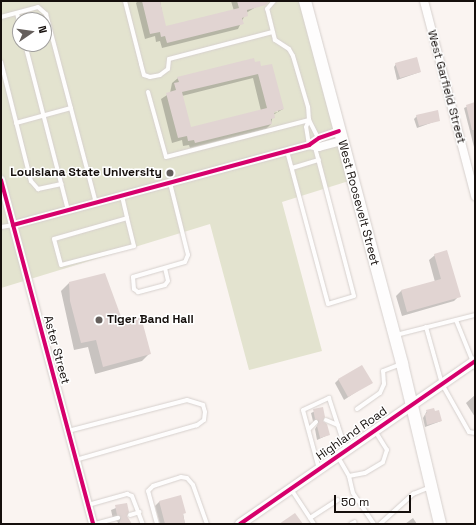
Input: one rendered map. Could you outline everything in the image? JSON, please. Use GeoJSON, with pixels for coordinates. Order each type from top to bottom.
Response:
{"type":"FeatureCollection","features":[{"type":"Feature","properties":{"kind":"main road","name":"West Roosevelt Street"},"geometry":{"type":"LineString","coordinates":[[305,1],[393,336],[402,364],[440,524]]}},
{"type":"Feature","properties":{"kind":"street","name":"West Garfield Street"},"geometry":{"type":"LineString","coordinates":[[424,1],[475,196]]}},
{"type":"Feature","properties":{"kind":"street"},"geometry":{"type":"LineString","coordinates":[[13,225],[340,136]]}},
{"type":"Feature","properties":{"kind":"street","name":"Aster Street"},"geometry":{"type":"LineString","coordinates":[[1,180],[94,524]]}},
{"type":"Feature","properties":{"kind":"street","name":"Highland Road"},"geometry":{"type":"LineString","coordinates":[[243,523],[346,450],[442,384],[474,364]]}},
{"type":"Feature","properties":{"kind":"lane"},"geometry":{"type":"LineString","coordinates":[[125,1],[144,75],[150,77],[160,75],[168,69],[169,59],[273,32]]}},
{"type":"Feature","properties":{"kind":"lane"},"geometry":{"type":"LineString","coordinates":[[274,1],[267,9],[274,40],[289,49],[293,56],[308,107],[314,143],[354,296],[328,304],[287,151]]}},
{"type":"Feature","properties":{"kind":"lane"},"geometry":{"type":"LineString","coordinates":[[20,12],[38,7],[44,12]]}},
{"type":"Feature","properties":{"kind":"lane"},"geometry":{"type":"LineString","coordinates":[[1,17],[12,14]]}},
{"type":"Feature","properties":{"kind":"lane"},"geometry":{"type":"LineString","coordinates":[[52,37],[96,203]]}},
{"type":"Feature","properties":{"kind":"lane"},"geometry":{"type":"LineString","coordinates":[[27,52],[68,210]]}},
{"type":"Feature","properties":{"kind":"lane"},"geometry":{"type":"LineString","coordinates":[[1,62],[34,186],[38,189],[61,184]]}},
{"type":"Feature","properties":{"kind":"lane"},"geometry":{"type":"LineString","coordinates":[[148,92],[166,157],[309,120]]}},
{"type":"Feature","properties":{"kind":"lane"},"geometry":{"type":"LineString","coordinates":[[16,123],[71,108]]}},
{"type":"Feature","properties":{"kind":"lane"},"geometry":{"type":"LineString","coordinates":[[309,120],[306,127],[314,143]]}},
{"type":"Feature","properties":{"kind":"lane"},"geometry":{"type":"LineString","coordinates":[[292,168],[319,160]]}},
{"type":"Feature","properties":{"kind":"lane"},"geometry":{"type":"LineString","coordinates":[[165,268],[168,281],[165,285],[138,292],[134,289],[133,277],[186,262],[188,255],[170,183]]}},
{"type":"Feature","properties":{"kind":"lane"},"geometry":{"type":"LineString","coordinates":[[122,196],[134,246],[61,265],[54,239],[127,218]]}},
{"type":"Feature","properties":{"kind":"lane"},"geometry":{"type":"LineString","coordinates":[[1,227],[13,225]]}},
{"type":"Feature","properties":{"kind":"lane"},"geometry":{"type":"LineString","coordinates":[[393,336],[475,315]]}},
{"type":"Feature","properties":{"kind":"lane"},"geometry":{"type":"LineString","coordinates":[[456,320],[474,364]]}},
{"type":"Feature","properties":{"kind":"lane"},"geometry":{"type":"LineString","coordinates":[[426,328],[442,384],[469,432],[475,433]]}},
{"type":"Feature","properties":{"kind":"lane"},"geometry":{"type":"LineString","coordinates":[[357,409],[380,393],[384,384],[383,371],[402,364]]}},
{"type":"Feature","properties":{"kind":"lane"},"geometry":{"type":"LineString","coordinates":[[319,469],[303,410],[329,398],[346,450]]}},
{"type":"Feature","properties":{"kind":"lane"},"geometry":{"type":"LineString","coordinates":[[68,432],[187,400],[202,405],[205,412],[204,420],[197,425],[76,460]]}},
{"type":"Feature","properties":{"kind":"lane"},"geometry":{"type":"LineString","coordinates":[[326,420],[338,425]]}},
{"type":"Feature","properties":{"kind":"lane"},"geometry":{"type":"LineString","coordinates":[[308,429],[316,422]]}},
{"type":"Feature","properties":{"kind":"lane"},"geometry":{"type":"LineString","coordinates":[[349,476],[365,474],[383,462],[387,450],[375,431]]}},
{"type":"Feature","properties":{"kind":"lane"},"geometry":{"type":"LineString","coordinates":[[338,456],[349,476],[353,493],[374,524]]}},
{"type":"Feature","properties":{"kind":"lane"},"geometry":{"type":"LineString","coordinates":[[157,524],[148,491],[153,486],[181,477],[187,478],[194,485],[207,524]]}},
{"type":"Feature","properties":{"kind":"lane"},"geometry":{"type":"LineString","coordinates":[[380,524],[413,494],[431,486]]}},
{"type":"Feature","properties":{"kind":"lane"},"geometry":{"type":"LineString","coordinates":[[290,489],[314,524]]}},
{"type":"Feature","properties":{"kind":"lane"},"geometry":{"type":"LineString","coordinates":[[88,505],[127,494],[132,496],[140,512],[143,524]]}},
{"type":"Feature","properties":{"kind":"lane"},"geometry":{"type":"LineString","coordinates":[[310,518],[338,500]]}},
{"type":"Feature","properties":{"kind":"lane"},"geometry":{"type":"LineString","coordinates":[[130,515],[140,512]]}},
{"type":"Feature","properties":{"kind":"lane"},"geometry":{"type":"LineString","coordinates":[[94,524],[107,522],[118,518]]}},
{"type":"Feature","properties":{"kind":"green space"},"geometry":{"type":"Polygon","coordinates":[[[1,1],[305,1],[352,180],[282,202],[322,351],[249,370],[210,224],[1,288],[1,1]]]}},
{"type":"Feature","properties":{"kind":"building"},"geometry":{"type":"Polygon","coordinates":[[[142,1],[160,1],[166,26],[239,8],[237,1],[269,1],[266,5],[247,10],[248,16],[242,18],[244,24],[167,43],[165,36],[161,37],[160,32],[150,34],[142,1]]]}},
{"type":"Feature","properties":{"kind":"building"},"geometry":{"type":"Polygon","coordinates":[[[417,57],[421,72],[400,78],[395,63],[417,57]]]}},
{"type":"Feature","properties":{"kind":"building"},"geometry":{"type":"Polygon","coordinates":[[[254,58],[255,62],[260,61],[261,66],[272,64],[284,109],[274,112],[275,118],[271,119],[272,124],[195,143],[194,140],[188,141],[187,136],[178,138],[166,93],[176,90],[174,83],[179,82],[177,77],[254,58]],[[258,74],[182,92],[191,127],[267,108],[258,74]]]}},
{"type":"Feature","properties":{"kind":"building"},"geometry":{"type":"Polygon","coordinates":[[[475,102],[475,130],[472,130],[466,105],[475,102]]]}},
{"type":"Feature","properties":{"kind":"building"},"geometry":{"type":"Polygon","coordinates":[[[438,110],[440,121],[419,126],[416,115],[438,110]]]}},
{"type":"Feature","properties":{"kind":"building"},"geometry":{"type":"Polygon","coordinates":[[[447,250],[461,297],[407,312],[401,290],[441,279],[434,254],[447,250]]]}},
{"type":"Feature","properties":{"kind":"building","name":"Tiger Band Hall"},"geometry":{"type":"Polygon","coordinates":[[[105,273],[123,322],[141,317],[151,354],[103,367],[96,340],[81,343],[70,301],[69,282],[105,273]]]}},
{"type":"Feature","properties":{"kind":"building"},"geometry":{"type":"Polygon","coordinates":[[[362,365],[373,383],[348,397],[338,379],[362,365]]]}},
{"type":"Feature","properties":{"kind":"building"},"geometry":{"type":"Polygon","coordinates":[[[323,407],[325,417],[323,421],[327,424],[330,435],[320,438],[317,426],[319,421],[315,419],[313,409],[323,407]]]}},
{"type":"Feature","properties":{"kind":"building"},"geometry":{"type":"Polygon","coordinates":[[[434,408],[435,411],[439,410],[442,421],[427,425],[425,414],[427,413],[426,410],[434,408]]]}},
{"type":"Feature","properties":{"kind":"building"},"geometry":{"type":"Polygon","coordinates":[[[181,495],[186,513],[183,514],[185,524],[165,524],[159,501],[181,495]]]}},
{"type":"Feature","properties":{"kind":"building"},"geometry":{"type":"Polygon","coordinates":[[[127,503],[129,512],[127,516],[132,524],[119,524],[121,518],[117,515],[115,505],[127,503]]]}},
{"type":"Feature","properties":{"kind":"building"},"geometry":{"type":"Polygon","coordinates":[[[295,513],[303,524],[279,524],[295,513]]]}},
{"type":"Feature","properties":{"kind":"cycle path"},"geometry":{"type":"LineString","coordinates":[[13,225],[309,145],[319,138],[339,131]]}},
{"type":"Feature","properties":{"kind":"cycle path"},"geometry":{"type":"LineString","coordinates":[[1,180],[93,524]]}},
{"type":"Feature","properties":{"kind":"cycle path"},"geometry":{"type":"LineString","coordinates":[[240,524],[475,361]]}},
{"type":"Feature","properties":{"kind":"place","name":"Louisiana State University"},"geometry":{"type":"Point","coordinates":[170,173]}},
{"type":"Feature","properties":{"kind":"place","name":"Tiger Band Hall"},"geometry":{"type":"Point","coordinates":[99,320]}}]}
